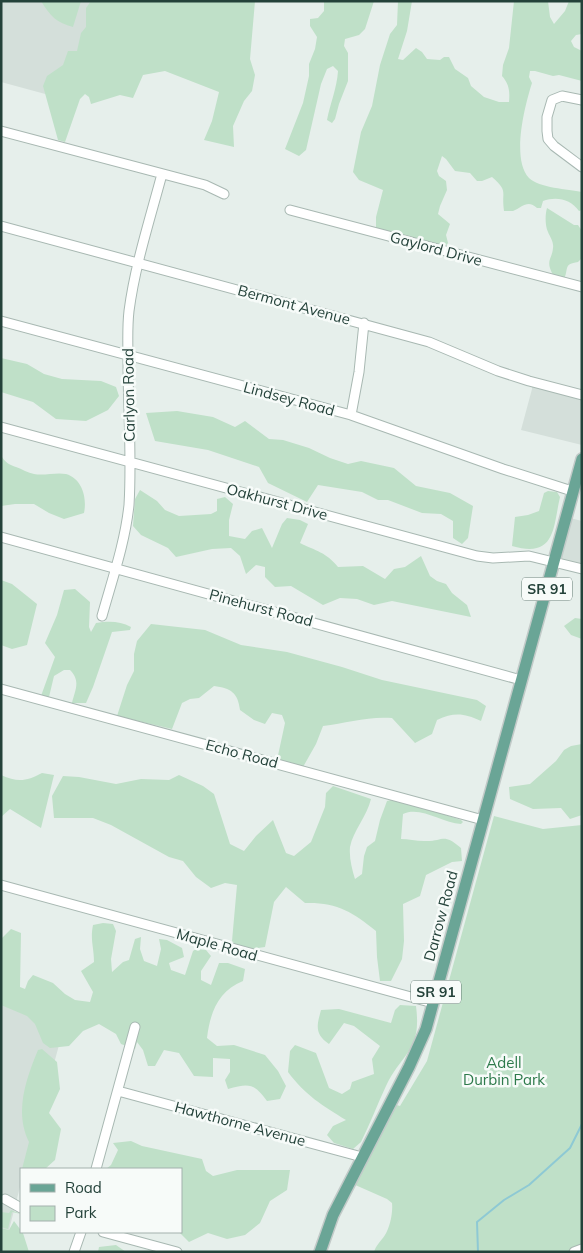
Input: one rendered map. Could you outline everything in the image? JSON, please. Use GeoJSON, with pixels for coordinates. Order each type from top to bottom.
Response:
{"type":"FeatureCollection","features":[{"type":"Feature","properties":{"kind":"main road","name":"SR 91"},"geometry":{"type":"LineString","coordinates":[[521,680],[582,459]]}},
{"type":"Feature","properties":{"kind":"main road","name":"Darrow Road"},"geometry":{"type":"LineString","coordinates":[[320,1252],[333,1215],[417,1052],[426,1029],[521,680]]}},
{"type":"Feature","properties":{"kind":"street"},"geometry":{"type":"LineString","coordinates":[[582,100],[562,96],[552,100],[548,109],[546,131],[550,142],[582,167]]}},
{"type":"Feature","properties":{"kind":"street"},"geometry":{"type":"LineString","coordinates":[[1,131],[205,185],[224,194]]}},
{"type":"Feature","properties":{"kind":"street","name":"Carlyon Road"},"geometry":{"type":"LineString","coordinates":[[102,616],[127,521],[130,463],[129,312],[138,262],[162,174]]}},
{"type":"Feature","properties":{"kind":"street","name":"Gaylord Drive"},"geometry":{"type":"LineString","coordinates":[[290,210],[582,287]]}},
{"type":"Feature","properties":{"kind":"street","name":"Bermont Avenue"},"geometry":{"type":"LineString","coordinates":[[1,226],[364,323],[429,342],[498,371],[582,395]]}},
{"type":"Feature","properties":{"kind":"street","name":"Lindsey Road"},"geometry":{"type":"LineString","coordinates":[[1,321],[351,415],[503,469],[572,491]]}},
{"type":"Feature","properties":{"kind":"street"},"geometry":{"type":"LineString","coordinates":[[351,415],[359,372],[364,323]]}},
{"type":"Feature","properties":{"kind":"street","name":"Oakhurst Drive"},"geometry":{"type":"LineString","coordinates":[[1,427],[477,556],[494,558],[529,556],[582,569]]}},
{"type":"Feature","properties":{"kind":"street","name":"Pinehurst Road"},"geometry":{"type":"LineString","coordinates":[[1,537],[521,680]]}},
{"type":"Feature","properties":{"kind":"street","name":"Echo Road"},"geometry":{"type":"LineString","coordinates":[[1,689],[483,820]]}},
{"type":"Feature","properties":{"kind":"street","name":"Maple Road"},"geometry":{"type":"LineString","coordinates":[[1,885],[433,1003]]}},
{"type":"Feature","properties":{"kind":"street"},"geometry":{"type":"LineString","coordinates":[[96,1168],[135,1027]]}},
{"type":"Feature","properties":{"kind":"street","name":"Hawthorne Avenue"},"geometry":{"type":"LineString","coordinates":[[118,1091],[362,1157]]}},
{"type":"Feature","properties":{"kind":"street"},"geometry":{"type":"LineString","coordinates":[[5,1199],[20,1207]]}},
{"type":"Feature","properties":{"kind":"street"},"geometry":{"type":"LineString","coordinates":[[74,1252],[81,1233]]}},
{"type":"Feature","properties":{"kind":"street"},"geometry":{"type":"LineString","coordinates":[[107,1233],[177,1252]]}},
{"type":"Feature","properties":{"kind":"shaded area"},"geometry":{"type":"Polygon","coordinates":[[[1,1],[97,1],[71,101],[1,82],[1,1]]]}},
{"type":"Feature","properties":{"kind":"shaded area"},"geometry":{"type":"Polygon","coordinates":[[[532,382],[582,395],[582,445],[521,430],[532,389],[532,382]]]}},
{"type":"Feature","properties":{"kind":"shaded area"},"geometry":{"type":"Polygon","coordinates":[[[566,517],[582,521],[582,569],[554,563],[566,517]]]}},
{"type":"Feature","properties":{"kind":"shaded area"},"geometry":{"type":"Polygon","coordinates":[[[1,998],[67,1016],[25,1168],[20,1168],[20,1187],[9,1230],[1,1228],[1,998]]]}},
{"type":"Feature","properties":{"kind":"green space"},"geometry":{"type":"Polygon","coordinates":[[[41,1],[81,1],[73,27],[54,18],[41,1]]]}},
{"type":"Feature","properties":{"kind":"green space"},"geometry":{"type":"Polygon","coordinates":[[[91,1],[255,1],[250,59],[255,75],[252,91],[244,101],[233,126],[234,147],[204,140],[212,121],[219,92],[165,71],[143,75],[133,98],[120,95],[91,104],[89,97],[85,94],[80,99],[65,142],[58,140],[43,86],[47,76],[63,65],[68,51],[77,51],[81,33],[86,27],[86,8],[91,1]]]}},
{"type":"Feature","properties":{"kind":"green space"},"geometry":{"type":"Polygon","coordinates":[[[324,1],[374,1],[365,29],[359,35],[345,39],[344,46],[348,53],[348,81],[335,119],[332,123],[327,120],[338,71],[333,66],[327,69],[321,84],[306,150],[299,156],[285,149],[303,103],[309,76],[309,64],[315,49],[317,37],[310,26],[310,19],[318,18],[324,11],[324,1]]]}},
{"type":"Feature","properties":{"kind":"green space"},"geometry":{"type":"Polygon","coordinates":[[[398,1],[412,1],[407,31],[398,59],[403,60],[416,48],[427,59],[440,60],[444,57],[449,57],[455,69],[468,78],[471,86],[484,97],[499,102],[509,102],[508,88],[502,76],[503,65],[509,48],[514,1],[548,1],[550,17],[554,24],[565,11],[569,1],[582,1],[582,34],[576,35],[571,41],[574,47],[582,51],[582,81],[559,75],[553,76],[530,71],[529,77],[532,83],[523,118],[520,145],[524,169],[529,178],[546,186],[582,192],[582,210],[579,211],[568,201],[553,199],[543,201],[541,208],[528,204],[513,211],[504,211],[501,186],[492,177],[477,181],[470,173],[455,171],[442,156],[437,171],[439,176],[446,181],[447,190],[438,214],[450,224],[446,235],[448,243],[445,247],[376,229],[376,217],[383,190],[359,180],[353,172],[361,132],[372,106],[380,65],[390,34],[397,25],[398,1]]]}},
{"type":"Feature","properties":{"kind":"green space"},"geometry":{"type":"Polygon","coordinates":[[[547,208],[574,225],[578,225],[582,231],[582,258],[567,267],[564,279],[553,275],[549,266],[553,246],[546,227],[547,208]]]}},
{"type":"Feature","properties":{"kind":"green space"},"geometry":{"type":"Polygon","coordinates":[[[1,358],[27,364],[44,374],[62,379],[101,381],[116,387],[119,396],[108,410],[86,421],[56,419],[33,402],[1,392],[1,358]]]}},
{"type":"Feature","properties":{"kind":"green space"},"geometry":{"type":"Polygon","coordinates":[[[177,411],[213,417],[235,427],[245,421],[269,439],[283,440],[309,448],[348,464],[361,461],[394,468],[416,486],[450,493],[473,506],[468,538],[462,544],[453,538],[453,521],[441,514],[422,513],[388,500],[378,500],[362,492],[318,485],[307,502],[268,483],[259,467],[208,450],[155,441],[146,413],[177,411]]]}},
{"type":"Feature","properties":{"kind":"green space"},"geometry":{"type":"Polygon","coordinates":[[[1,455],[9,464],[32,473],[42,475],[66,474],[72,477],[80,485],[84,496],[84,513],[64,519],[34,504],[1,506],[1,455]]]}},
{"type":"Feature","properties":{"kind":"green space"},"geometry":{"type":"Polygon","coordinates":[[[140,490],[157,501],[165,510],[179,516],[211,514],[217,511],[217,499],[225,497],[233,504],[229,520],[229,536],[245,539],[252,531],[262,528],[272,548],[282,524],[287,518],[300,520],[308,524],[300,543],[325,555],[338,567],[363,566],[385,579],[394,569],[405,567],[421,556],[430,576],[446,584],[452,593],[467,605],[471,617],[392,601],[374,605],[357,599],[340,598],[323,605],[291,586],[275,587],[265,577],[265,567],[256,565],[246,574],[240,556],[231,548],[212,549],[176,557],[168,548],[141,535],[133,526],[135,499],[140,490]]]}},
{"type":"Feature","properties":{"kind":"green space"},"geometry":{"type":"Polygon","coordinates":[[[548,491],[557,492],[560,497],[550,538],[545,544],[537,548],[526,549],[512,546],[515,517],[539,511],[544,493],[548,491]]]}},
{"type":"Feature","properties":{"kind":"green space"},"geometry":{"type":"Polygon","coordinates":[[[1,580],[12,584],[37,604],[27,645],[12,649],[1,645],[1,580]]]}},
{"type":"Feature","properties":{"kind":"green space"},"geometry":{"type":"Polygon","coordinates":[[[75,589],[90,602],[89,627],[91,632],[96,623],[101,622],[119,623],[131,627],[130,630],[112,632],[86,703],[72,703],[76,682],[70,670],[64,670],[54,676],[49,697],[41,696],[55,657],[45,643],[57,615],[64,590],[75,589]]]}},
{"type":"Feature","properties":{"kind":"green space"},"geometry":{"type":"Polygon","coordinates":[[[575,618],[582,619],[582,639],[571,635],[564,626],[575,618]]]}},
{"type":"Feature","properties":{"kind":"green space"},"geometry":{"type":"Polygon","coordinates":[[[151,624],[205,630],[241,645],[287,652],[382,680],[477,700],[486,706],[481,721],[459,714],[443,717],[437,720],[432,734],[415,743],[392,718],[366,719],[323,726],[316,744],[303,767],[277,760],[285,723],[282,715],[272,713],[265,724],[254,720],[240,710],[233,692],[225,688],[214,686],[199,698],[190,699],[182,703],[172,729],[117,716],[127,685],[134,671],[134,654],[137,641],[151,624]]]}},
{"type":"Feature","properties":{"kind":"green space"},"geometry":{"type":"Polygon","coordinates":[[[582,744],[582,815],[570,819],[561,808],[533,809],[510,799],[509,787],[530,784],[556,761],[564,750],[571,746],[582,744]]]}},
{"type":"Feature","properties":{"kind":"green space"},"geometry":{"type":"Polygon","coordinates":[[[42,773],[54,775],[41,828],[10,809],[1,817],[1,775],[22,780],[42,773]]]}},
{"type":"Feature","properties":{"kind":"green space"},"geometry":{"type":"Polygon","coordinates":[[[179,775],[203,786],[214,794],[230,844],[244,851],[273,820],[286,853],[294,856],[311,842],[325,807],[326,793],[333,786],[371,799],[350,847],[350,859],[355,879],[362,874],[367,847],[375,841],[387,801],[391,800],[461,820],[463,822],[461,824],[424,813],[410,812],[403,814],[401,839],[424,841],[450,840],[461,848],[462,861],[452,862],[426,875],[420,896],[403,904],[404,941],[402,959],[391,981],[380,981],[376,931],[360,918],[335,906],[305,903],[286,887],[274,902],[265,947],[251,949],[238,947],[232,941],[237,885],[225,883],[211,888],[196,877],[183,861],[169,857],[111,825],[93,818],[54,818],[52,796],[63,776],[116,784],[141,779],[169,780],[179,775]]]}},
{"type":"Feature","properties":{"kind":"green space","name":"Adell Durbin Park"},"geometry":{"type":"Polygon","coordinates":[[[494,816],[543,829],[582,825],[581,1250],[574,1252],[374,1252],[388,1228],[392,1215],[392,1203],[353,1184],[390,1103],[400,1106],[427,1061],[494,816]]]}},
{"type":"Feature","properties":{"kind":"green space"},"geometry":{"type":"Polygon","coordinates":[[[113,924],[116,931],[111,959],[112,972],[123,962],[129,960],[135,939],[141,937],[140,949],[144,961],[157,966],[161,949],[159,939],[167,940],[182,948],[184,957],[169,963],[171,970],[185,975],[193,951],[196,949],[206,950],[211,956],[201,971],[201,980],[211,985],[219,963],[228,963],[245,969],[243,981],[227,991],[217,1004],[210,1020],[207,1038],[217,1046],[234,1045],[265,1055],[278,1071],[286,1086],[280,1099],[267,1101],[258,1091],[246,1085],[228,1089],[225,1080],[230,1072],[230,1059],[213,1058],[213,1077],[194,1076],[179,1053],[164,1050],[155,1066],[148,1066],[143,1050],[137,1042],[135,1049],[121,1044],[116,1034],[99,1024],[83,1031],[69,1046],[50,1048],[43,1043],[35,1024],[27,1016],[1,1005],[1,939],[11,929],[21,933],[20,987],[25,989],[33,975],[53,983],[75,1000],[90,1002],[93,992],[81,971],[94,962],[93,925],[113,924]]]}},
{"type":"Feature","properties":{"kind":"green space"},"geometry":{"type":"Polygon","coordinates":[[[400,1005],[416,1006],[417,1021],[413,1043],[386,1086],[361,1142],[353,1149],[334,1143],[327,1135],[333,1126],[346,1120],[315,1099],[294,1080],[288,1072],[290,1051],[295,1045],[316,1053],[329,1088],[342,1094],[350,1089],[352,1082],[374,1074],[372,1059],[380,1046],[354,1026],[344,1023],[329,1044],[321,1037],[318,1029],[321,1010],[339,1009],[391,1023],[395,1010],[400,1005]]]}},
{"type":"Feature","properties":{"kind":"green space"},"geometry":{"type":"Polygon","coordinates":[[[42,1049],[57,1062],[60,1089],[49,1113],[61,1129],[55,1160],[46,1168],[22,1168],[29,1142],[22,1119],[23,1096],[38,1050],[42,1049]]]}},
{"type":"Feature","properties":{"kind":"green space"},"geometry":{"type":"Polygon","coordinates":[[[131,1141],[142,1146],[202,1159],[206,1171],[213,1176],[237,1170],[290,1170],[287,1190],[270,1201],[260,1223],[245,1235],[227,1239],[208,1233],[189,1242],[180,1233],[182,1233],[182,1168],[107,1168],[111,1165],[118,1150],[113,1143],[131,1141]]]}},
{"type":"Feature","properties":{"kind":"green space"},"geometry":{"type":"Polygon","coordinates":[[[11,1210],[20,1214],[12,1212],[8,1229],[1,1227],[1,1212],[9,1213],[11,1210]]]}},
{"type":"Feature","properties":{"kind":"green space"},"geometry":{"type":"Polygon","coordinates":[[[14,1221],[20,1229],[20,1233],[23,1233],[29,1252],[1,1252],[1,1228],[9,1230],[14,1221]]]}},
{"type":"Feature","properties":{"kind":"green space"},"geometry":{"type":"Polygon","coordinates":[[[116,1245],[126,1252],[98,1252],[99,1247],[116,1245]]]}},
{"type":"Feature","properties":{"kind":"waterway"},"geometry":{"type":"LineString","coordinates":[[478,1252],[477,1222],[504,1200],[529,1185],[570,1148],[582,1124]]}}]}
